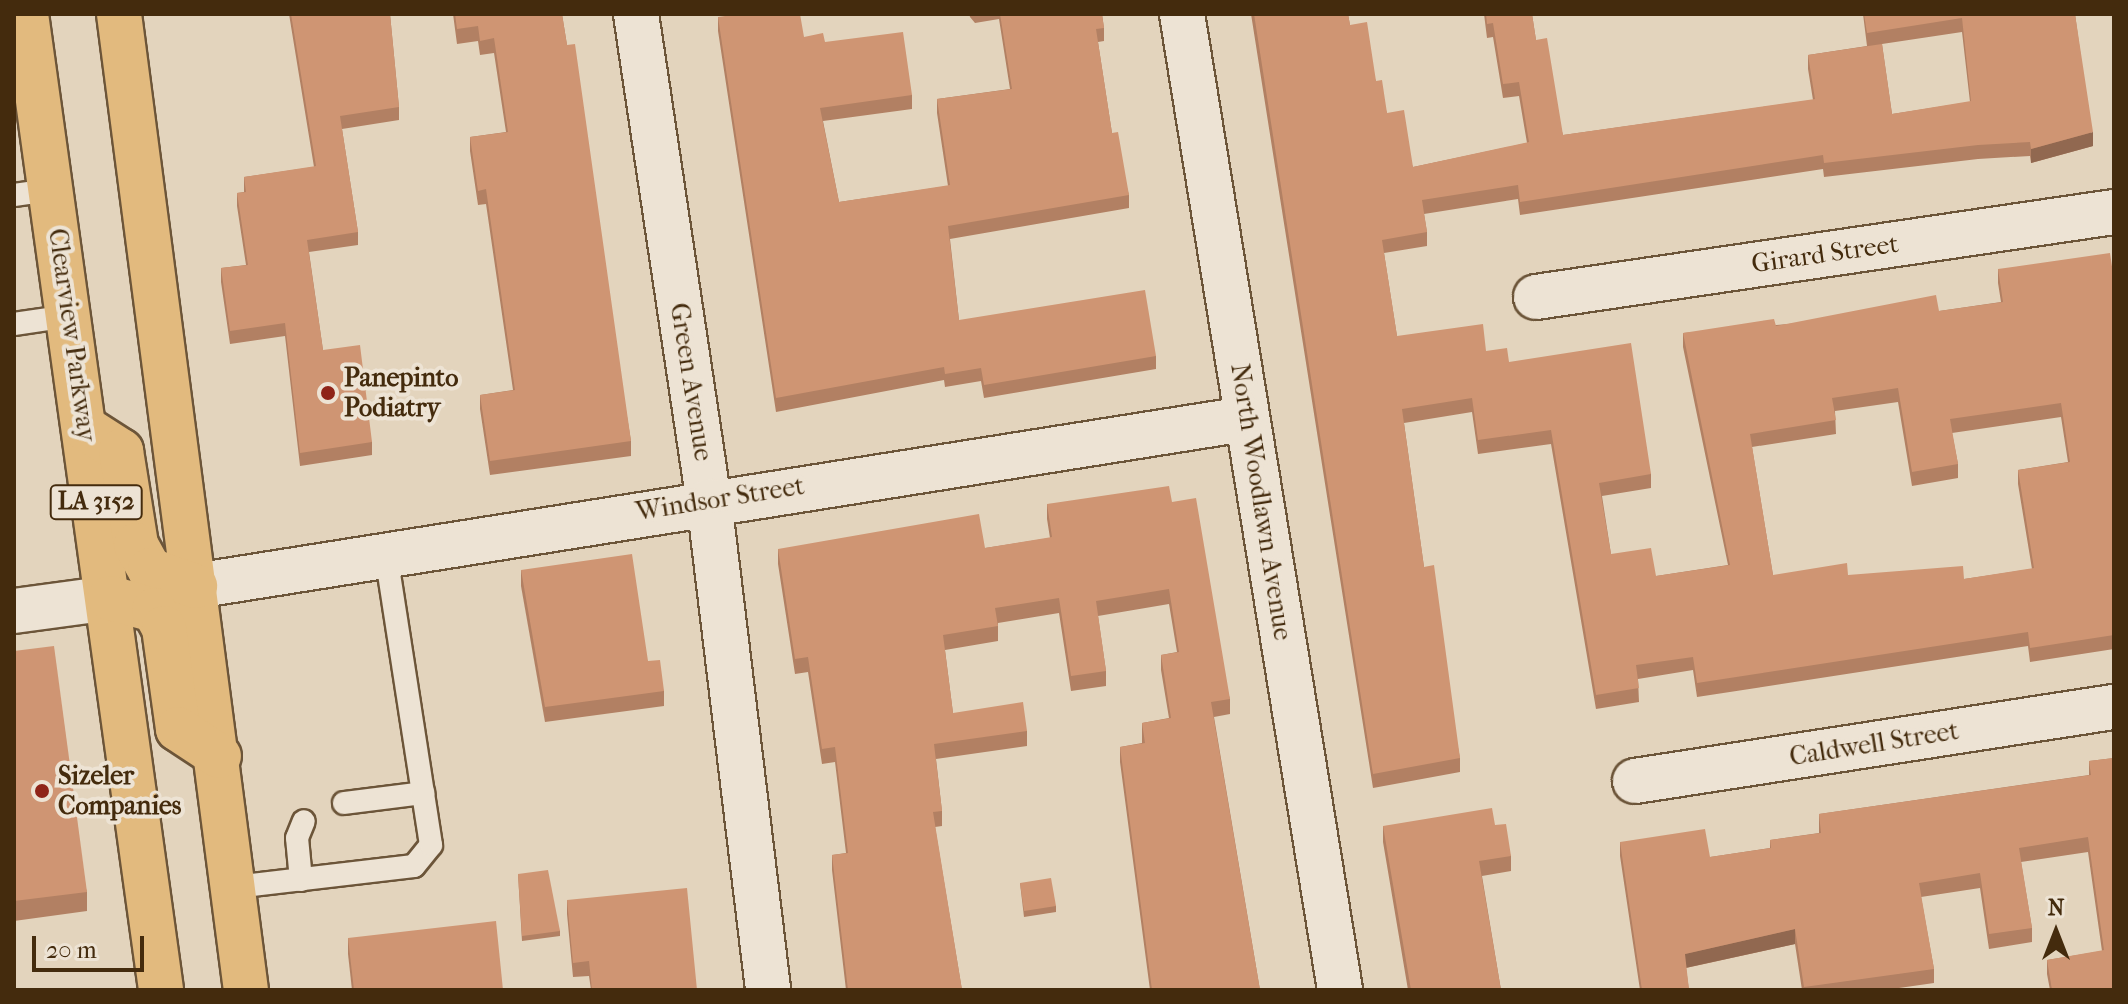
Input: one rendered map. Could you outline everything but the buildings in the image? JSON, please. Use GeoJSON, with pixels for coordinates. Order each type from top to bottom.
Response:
{"type":"FeatureCollection","features":[{"type":"Feature","properties":{"kind":"highway","name":"Clearview Parkway"},"geometry":{"type":"LineString","coordinates":[[26,14],[32,193],[69,316],[110,598],[161,990]]}},
{"type":"Feature","properties":{"kind":"highway","name":"LA 3152"},"geometry":{"type":"LineString","coordinates":[[119,14],[219,756],[246,990]]}},
{"type":"Feature","properties":{"kind":"highway"},"geometry":{"type":"LineString","coordinates":[[85,428],[121,451],[136,545],[150,570],[195,586]]}},
{"type":"Feature","properties":{"kind":"highway"},"geometry":{"type":"LineString","coordinates":[[110,598],[154,610],[164,628],[178,729],[219,756]]}},
{"type":"Feature","properties":{"kind":"street","name":"Green Avenue"},"geometry":{"type":"LineString","coordinates":[[636,14],[709,501],[768,990]]}},
{"type":"Feature","properties":{"kind":"street","name":"North Woodlawn Avenue"},"geometry":{"type":"LineString","coordinates":[[1182,14],[1245,419],[1340,990]]}},
{"type":"Feature","properties":{"kind":"street","name":"Girard Street"},"geometry":{"type":"LineString","coordinates":[[1536,297],[2114,212]]}},
{"type":"Feature","properties":{"kind":"street","name":"Windsor Street"},"geometry":{"type":"LineString","coordinates":[[195,586],[709,501],[1245,419]]}},
{"type":"Feature","properties":{"kind":"street"},"geometry":{"type":"LineString","coordinates":[[14,611],[110,598]]}},
{"type":"Feature","properties":{"kind":"street","name":"Caldwell Street"},"geometry":{"type":"LineString","coordinates":[[1635,781],[2114,707]]}},
{"type":"Feature","properties":{"kind":"lane"},"geometry":{"type":"LineString","coordinates":[[14,324],[69,316]]}},
{"type":"Feature","properties":{"kind":"lane"},"geometry":{"type":"LineString","coordinates":[[235,887],[414,866],[431,845],[386,554]]}},
{"type":"Feature","properties":{"kind":"lane"},"geometry":{"type":"LineString","coordinates":[[344,803],[423,793]]}},
{"type":"Feature","properties":{"kind":"lane"},"geometry":{"type":"LineString","coordinates":[[301,880],[297,838],[304,821]]}},
{"type":"Feature","properties":{"kind":"place","name":"Panepinto Podiatry"},"geometry":{"type":"Point","coordinates":[328,393]}},
{"type":"Feature","properties":{"kind":"place","name":"Sizeler Companies"},"geometry":{"type":"Point","coordinates":[42,791]}}]}
